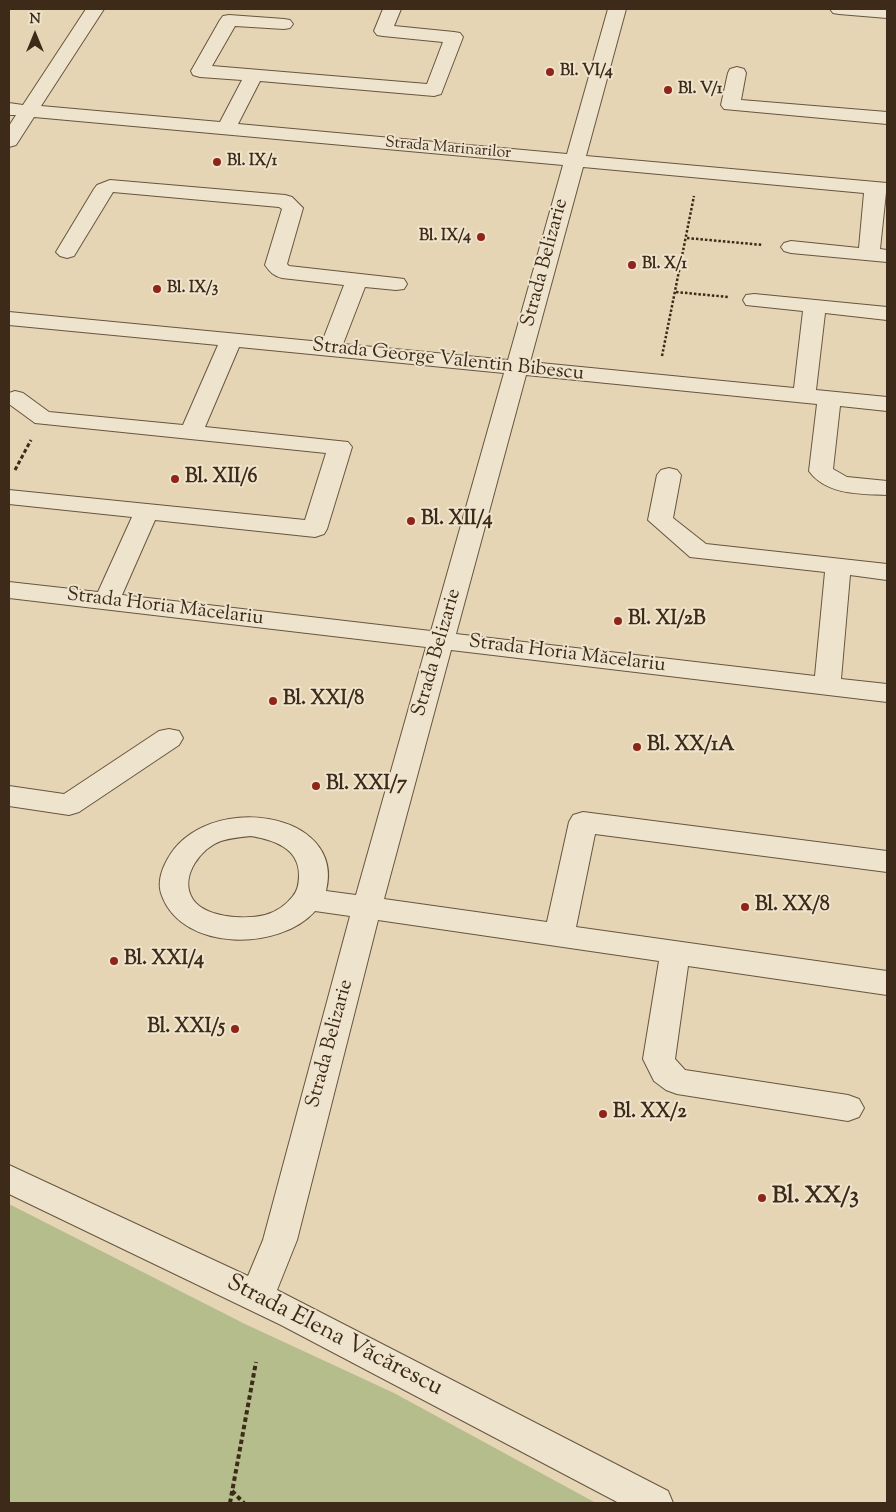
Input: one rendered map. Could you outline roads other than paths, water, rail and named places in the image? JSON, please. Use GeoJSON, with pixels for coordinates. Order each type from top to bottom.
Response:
{"type":"FeatureCollection","features":[{"type":"Feature","properties":{"kind":"street"},"geometry":{"type":"LineString","coordinates":[[9,142],[95,9]]}},
{"type":"Feature","properties":{"kind":"street"},"geometry":{"type":"LineString","coordinates":[[284,24],[229,20],[200,71],[434,90],[454,37],[383,31],[392,9]]}},
{"type":"Feature","properties":{"kind":"street","name":"Strada Belizarie"},"geometry":{"type":"LineString","coordinates":[[257,1297],[280,1240],[367,907],[617,9]]}},
{"type":"Feature","properties":{"kind":"street"},"geometry":{"type":"LineString","coordinates":[[838,9],[887,12]]}},
{"type":"Feature","properties":{"kind":"street"},"geometry":{"type":"LineString","coordinates":[[737,73],[731,105],[887,118]]}},
{"type":"Feature","properties":{"kind":"street"},"geometry":{"type":"LineString","coordinates":[[226,129],[254,75]]}},
{"type":"Feature","properties":{"kind":"street","name":"Strada Marinarilor"},"geometry":{"type":"LineString","coordinates":[[9,109],[881,188]]}},
{"type":"Feature","properties":{"kind":"street"},"geometry":{"type":"LineString","coordinates":[[67,252],[104,189],[110,186],[275,200],[285,201],[293,208],[276,265],[277,269],[282,272],[396,284]]}},
{"type":"Feature","properties":{"kind":"street"},"geometry":{"type":"LineString","coordinates":[[791,247],[878,256],[881,188]]}},
{"type":"Feature","properties":{"kind":"street"},"geometry":{"type":"LineString","coordinates":[[330,349],[357,280]]}},
{"type":"Feature","properties":{"kind":"street"},"geometry":{"type":"LineString","coordinates":[[754,300],[887,313]]}},
{"type":"Feature","properties":{"kind":"street"},"geometry":{"type":"LineString","coordinates":[[804,396],[816,306]]}},
{"type":"Feature","properties":{"kind":"street","name":"Strada George Valentin Bibescu"},"geometry":{"type":"LineString","coordinates":[[9,318],[887,404]]}},
{"type":"Feature","properties":{"kind":"street"},"geometry":{"type":"LineString","coordinates":[[191,433],[231,340]]}},
{"type":"Feature","properties":{"kind":"street"},"geometry":{"type":"LineString","coordinates":[[9,497],[146,513],[315,529],[340,447],[43,418],[15,398]]}},
{"type":"Feature","properties":{"kind":"street"},"geometry":{"type":"LineString","coordinates":[[829,398],[821,471],[826,478],[837,482],[887,488]]}},
{"type":"Feature","properties":{"kind":"street"},"geometry":{"type":"LineString","coordinates":[[669,475],[660,520],[699,551],[887,572]]}},
{"type":"Feature","properties":{"kind":"street"},"geometry":{"type":"LineString","coordinates":[[107,601],[146,513]]}},
{"type":"Feature","properties":{"kind":"street"},"geometry":{"type":"LineString","coordinates":[[827,686],[838,566]]}},
{"type":"Feature","properties":{"kind":"street","name":"Strada Horia Măcelariu"},"geometry":{"type":"LineString","coordinates":[[9,590],[887,693]]}},
{"type":"Feature","properties":{"kind":"street"},"geometry":{"type":"LineString","coordinates":[[9,796],[69,805],[169,738]]}},
{"type":"Feature","properties":{"kind":"street"},"geometry":{"type":"LineString","coordinates":[[559,935],[583,822],[887,861]]}},
{"type":"Feature","properties":{"kind":"street"},"geometry":{"type":"LineString","coordinates":[[308,899],[314,884],[314,866],[307,851],[292,838],[273,830],[258,827],[228,828],[206,836],[189,848],[178,863],[173,880],[176,896],[186,911],[203,922],[225,928],[248,930],[271,924],[291,914],[308,899],[887,983]]}},
{"type":"Feature","properties":{"kind":"street"},"geometry":{"type":"LineString","coordinates":[[675,952],[659,1059],[665,1072],[677,1080],[848,1108]]}},
{"type":"Feature","properties":{"kind":"street","name":"Strada Elena Văcărescu"},"geometry":{"type":"LineString","coordinates":[[9,1179],[257,1297],[655,1503]]}},
{"type":"Feature","properties":{"kind":"place","name":"Bl. VI/4"},"geometry":{"type":"Point","coordinates":[550,72]}},
{"type":"Feature","properties":{"kind":"place","name":"Bl. V/1"},"geometry":{"type":"Point","coordinates":[668,90]}},
{"type":"Feature","properties":{"kind":"place","name":"Bl. IX/1"},"geometry":{"type":"Point","coordinates":[217,162]}},
{"type":"Feature","properties":{"kind":"place","name":"Bl. IX/4"},"geometry":{"type":"Point","coordinates":[481,237]}},
{"type":"Feature","properties":{"kind":"place","name":"Bl. X/1"},"geometry":{"type":"Point","coordinates":[632,265]}},
{"type":"Feature","properties":{"kind":"place","name":"Bl. IX/3"},"geometry":{"type":"Point","coordinates":[157,289]}},
{"type":"Feature","properties":{"kind":"place","name":"Bl. XII/6"},"geometry":{"type":"Point","coordinates":[175,479]}},
{"type":"Feature","properties":{"kind":"place","name":"Bl. XII/4"},"geometry":{"type":"Point","coordinates":[411,521]}},
{"type":"Feature","properties":{"kind":"place","name":"Bl. XI/2B"},"geometry":{"type":"Point","coordinates":[618,621]}},
{"type":"Feature","properties":{"kind":"place","name":"Bl. XXI/8"},"geometry":{"type":"Point","coordinates":[273,701]}},
{"type":"Feature","properties":{"kind":"place","name":"Bl. XX/1A"},"geometry":{"type":"Point","coordinates":[637,747]}},
{"type":"Feature","properties":{"kind":"place","name":"Bl. XXI/7"},"geometry":{"type":"Point","coordinates":[316,786]}},
{"type":"Feature","properties":{"kind":"place","name":"Bl. XX/8"},"geometry":{"type":"Point","coordinates":[745,907]}},
{"type":"Feature","properties":{"kind":"place","name":"Bl. XXI/4"},"geometry":{"type":"Point","coordinates":[114,961]}},
{"type":"Feature","properties":{"kind":"place","name":"Bl. XXI/5"},"geometry":{"type":"Point","coordinates":[235,1029]}},
{"type":"Feature","properties":{"kind":"place","name":"Bl. XX/2"},"geometry":{"type":"Point","coordinates":[603,1114]}},
{"type":"Feature","properties":{"kind":"place","name":"Bl. XX/3"},"geometry":{"type":"Point","coordinates":[762,1198]}}]}
